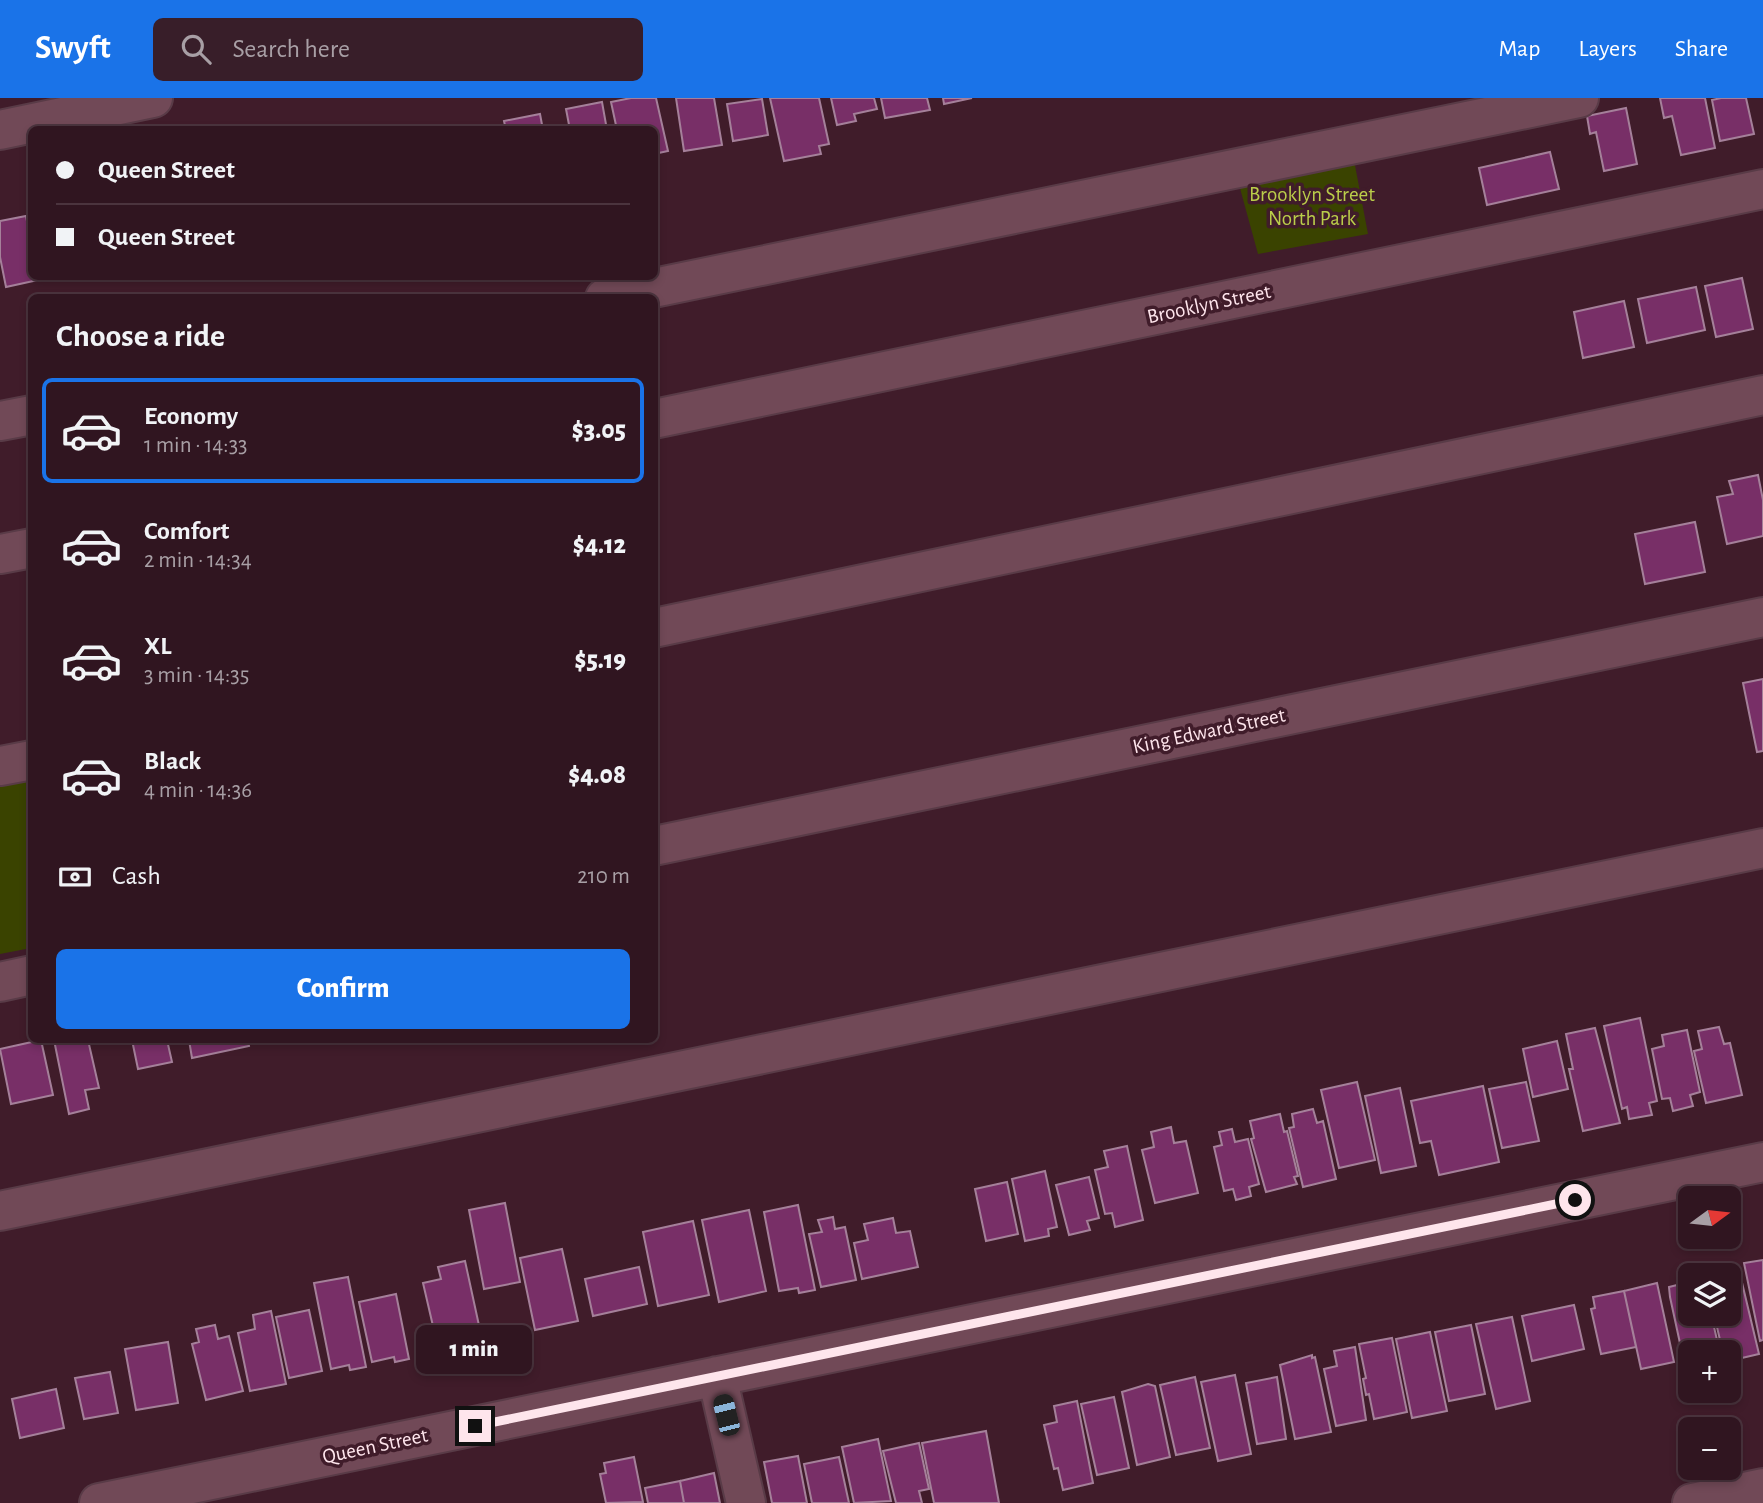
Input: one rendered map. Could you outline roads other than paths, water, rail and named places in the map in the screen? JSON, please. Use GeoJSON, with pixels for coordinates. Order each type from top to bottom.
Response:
{"type":"FeatureCollection","features":[{"type":"Feature","properties":{"kind":"street"},"geometry":{"type":"LineString","coordinates":[[0,130],[153,98]]}},
{"type":"Feature","properties":{"kind":"street"},"geometry":{"type":"LineString","coordinates":[[624,294],[1579,98]]}},
{"type":"Feature","properties":{"kind":"street","name":"Brooklyn Street"},"geometry":{"type":"LineString","coordinates":[[658,418],[1763,189]]}},
{"type":"Feature","properties":{"kind":"street"},"geometry":{"type":"LineString","coordinates":[[658,627],[1763,395]]}},
{"type":"Feature","properties":{"kind":"street"},"geometry":{"type":"LineString","coordinates":[[0,421],[28,416]]}},
{"type":"Feature","properties":{"kind":"street"},"geometry":{"type":"LineString","coordinates":[[0,554],[28,549]]}},
{"type":"Feature","properties":{"kind":"street","name":"King Edward Street"},"geometry":{"type":"LineString","coordinates":[[658,845],[1763,617]]}},
{"type":"Feature","properties":{"kind":"street"},"geometry":{"type":"LineString","coordinates":[[0,766],[28,761]]}},
{"type":"Feature","properties":{"kind":"street"},"geometry":{"type":"LineString","coordinates":[[0,1211],[1763,849]]}},
{"type":"Feature","properties":{"kind":"street"},"geometry":{"type":"LineString","coordinates":[[0,982],[28,976]]}},
{"type":"Feature","properties":{"kind":"street","name":"Queen Street"},"geometry":{"type":"LineString","coordinates":[[99,1503],[1763,1162]]}},
{"type":"Feature","properties":{"kind":"street"},"geometry":{"type":"LineString","coordinates":[[717,1376],[746,1503]]}},
{"type":"Feature","properties":{"kind":"street"},"geometry":{"type":"LineString","coordinates":[[1692,1503],[1763,1488]]}},
{"type":"Feature","properties":{"kind":"park label","name":"Brooklyn Street North Park"},"geometry":{"type":"Point","coordinates":[1312,206]}}]}
